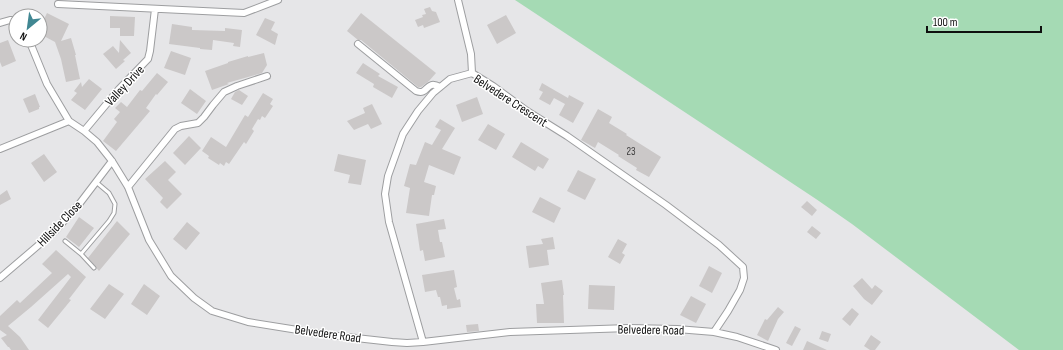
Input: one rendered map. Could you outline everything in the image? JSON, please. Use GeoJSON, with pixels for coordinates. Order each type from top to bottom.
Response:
{"type":"FeatureCollection","features":[{"type":"Feature","properties":{"kind":"street"},"geometry":{"type":"LineString","coordinates":[[58,4],[244,13],[278,0]]}},
{"type":"Feature","properties":{"kind":"street"},"geometry":{"type":"LineString","coordinates":[[458,0],[471,54],[472,73]]}},
{"type":"Feature","properties":{"kind":"street","name":"Valley Drive"},"geometry":{"type":"LineString","coordinates":[[84,131],[119,89],[148,59],[155,9]]}},
{"type":"Feature","properties":{"kind":"street"},"geometry":{"type":"LineString","coordinates":[[358,44],[416,91],[420,93],[423,92],[431,84],[435,84],[440,87]]}},
{"type":"Feature","properties":{"kind":"street","name":"Belvedere Road"},"geometry":{"type":"LineString","coordinates":[[32,48],[47,84],[69,121],[97,142],[112,161],[128,187],[149,240],[171,276],[194,298],[212,311],[248,322],[329,335],[392,342],[423,342],[510,332],[629,328],[677,329],[714,332],[776,350]]}},
{"type":"Feature","properties":{"kind":"street","name":"Belvedere Crescent"},"geometry":{"type":"LineString","coordinates":[[423,342],[389,222],[385,194],[388,176],[404,134],[418,111],[432,93],[450,79],[472,73],[493,86],[527,111],[567,136],[666,205],[719,245],[743,267],[744,278],[740,290],[714,332]]}},
{"type":"Feature","properties":{"kind":"street"},"geometry":{"type":"LineString","coordinates":[[128,187],[175,129],[181,126],[198,123],[224,92],[268,76]]}},
{"type":"Feature","properties":{"kind":"street"},"geometry":{"type":"LineString","coordinates":[[0,150],[69,121]]}},
{"type":"Feature","properties":{"kind":"street","name":"Hillside Close"},"geometry":{"type":"LineString","coordinates":[[0,278],[55,232],[80,203],[112,161]]}},
{"type":"Feature","properties":{"kind":"lane"},"geometry":{"type":"LineString","coordinates":[[81,254],[114,213],[115,204],[109,193],[96,182]]}},
{"type":"Feature","properties":{"kind":"lane"},"geometry":{"type":"LineString","coordinates":[[65,241],[81,254],[94,268]]}},
{"type":"Feature","properties":{"kind":"green space"},"geometry":{"type":"Polygon","coordinates":[[[515,0],[1063,0],[1063,350],[1019,350],[852,224],[816,199],[515,0]]]}},
{"type":"Feature","properties":{"kind":"building"},"geometry":{"type":"Polygon","coordinates":[[[430,7],[432,11],[436,12],[440,22],[424,28],[423,25],[418,27],[415,20],[423,17],[422,15],[426,14],[424,9],[430,7]]]}},
{"type":"Feature","properties":{"kind":"building"},"geometry":{"type":"Polygon","coordinates":[[[361,13],[436,73],[429,81],[421,87],[418,87],[361,40],[358,40],[347,31],[361,13]]]}},
{"type":"Feature","properties":{"kind":"building"},"geometry":{"type":"Polygon","coordinates":[[[48,14],[69,24],[61,41],[71,38],[76,55],[80,79],[66,82],[61,59],[55,42],[48,38],[48,14]]]}},
{"type":"Feature","properties":{"kind":"building"},"geometry":{"type":"Polygon","coordinates":[[[506,15],[516,33],[497,44],[487,25],[506,15]]]}},
{"type":"Feature","properties":{"kind":"building"},"geometry":{"type":"Polygon","coordinates":[[[110,16],[135,17],[134,36],[120,36],[120,28],[110,28],[110,16]]]}},
{"type":"Feature","properties":{"kind":"building"},"geometry":{"type":"Polygon","coordinates":[[[265,18],[275,22],[271,30],[278,34],[275,45],[256,35],[265,18]]]}},
{"type":"Feature","properties":{"kind":"building"},"geometry":{"type":"Polygon","coordinates":[[[172,24],[192,27],[192,30],[225,31],[225,28],[242,30],[240,47],[233,46],[234,43],[213,40],[212,50],[169,44],[172,24]]]}},
{"type":"Feature","properties":{"kind":"building"},"geometry":{"type":"Polygon","coordinates":[[[8,40],[8,48],[11,48],[16,61],[2,67],[0,62],[0,43],[8,40]]]}},
{"type":"Feature","properties":{"kind":"building"},"geometry":{"type":"Polygon","coordinates":[[[120,40],[131,53],[116,69],[103,54],[113,46],[119,53],[120,40]]]}},
{"type":"Feature","properties":{"kind":"building"},"geometry":{"type":"Polygon","coordinates":[[[171,51],[191,58],[185,75],[164,68],[171,51]]]}},
{"type":"Feature","properties":{"kind":"building"},"geometry":{"type":"Polygon","coordinates":[[[264,53],[267,65],[262,73],[227,83],[229,84],[212,90],[205,71],[228,62],[264,53]]]}},
{"type":"Feature","properties":{"kind":"building"},"geometry":{"type":"Polygon","coordinates":[[[363,63],[380,74],[378,76],[398,87],[392,98],[373,87],[374,84],[356,73],[363,63]]]}},
{"type":"Feature","properties":{"kind":"building"},"geometry":{"type":"Polygon","coordinates":[[[157,73],[168,82],[157,95],[156,94],[146,108],[150,111],[116,151],[103,141],[117,122],[114,119],[120,112],[115,108],[121,102],[127,107],[140,90],[142,91],[157,73]]]}},
{"type":"Feature","properties":{"kind":"building"},"geometry":{"type":"Polygon","coordinates":[[[89,79],[102,89],[85,110],[71,100],[77,93],[74,91],[81,82],[82,87],[89,79]]]}},
{"type":"Feature","properties":{"kind":"building"},"geometry":{"type":"Polygon","coordinates":[[[542,83],[568,98],[569,95],[584,103],[573,123],[559,115],[565,104],[554,98],[550,105],[539,99],[543,92],[539,90],[542,83]]]}},
{"type":"Feature","properties":{"kind":"building"},"geometry":{"type":"Polygon","coordinates":[[[190,89],[206,101],[197,114],[181,103],[190,89]]]}},
{"type":"Feature","properties":{"kind":"building"},"geometry":{"type":"Polygon","coordinates":[[[239,90],[248,96],[242,105],[231,99],[235,92],[239,90]]]}},
{"type":"Feature","properties":{"kind":"building"},"geometry":{"type":"Polygon","coordinates":[[[263,93],[273,99],[270,104],[273,106],[265,118],[262,116],[260,120],[258,119],[252,129],[254,131],[246,144],[244,142],[229,164],[226,162],[224,166],[220,163],[219,165],[208,158],[209,156],[202,151],[211,137],[226,147],[245,115],[248,117],[263,93]]]}},
{"type":"Feature","properties":{"kind":"building"},"geometry":{"type":"Polygon","coordinates":[[[35,94],[40,107],[39,109],[29,113],[23,99],[35,94]]]}},
{"type":"Feature","properties":{"kind":"building"},"geometry":{"type":"Polygon","coordinates":[[[477,97],[483,114],[462,122],[456,105],[477,97]]]}},
{"type":"Feature","properties":{"kind":"building"},"geometry":{"type":"Polygon","coordinates":[[[372,104],[382,124],[371,129],[368,124],[354,130],[347,121],[365,113],[363,108],[372,104]]]}},
{"type":"Feature","properties":{"kind":"building"},"geometry":{"type":"Polygon","coordinates":[[[598,109],[612,117],[609,123],[661,157],[649,177],[636,170],[637,168],[598,142],[595,148],[581,140],[598,109]]]}},
{"type":"Feature","properties":{"kind":"building"},"geometry":{"type":"Polygon","coordinates":[[[440,119],[455,128],[442,149],[461,157],[454,175],[429,165],[424,182],[436,186],[434,195],[432,195],[429,216],[406,213],[410,188],[404,186],[410,164],[416,165],[425,142],[432,145],[441,130],[435,127],[440,119]]]}},
{"type":"Feature","properties":{"kind":"building"},"geometry":{"type":"Polygon","coordinates":[[[488,124],[505,134],[496,150],[478,140],[488,124]]]}},
{"type":"Feature","properties":{"kind":"building"},"geometry":{"type":"Polygon","coordinates":[[[189,136],[201,148],[185,165],[173,153],[189,136]]]}},
{"type":"Feature","properties":{"kind":"building"},"geometry":{"type":"Polygon","coordinates":[[[521,142],[549,159],[543,169],[538,166],[535,171],[512,157],[521,142]]]}},
{"type":"Feature","properties":{"kind":"building"},"geometry":{"type":"Polygon","coordinates":[[[44,154],[57,172],[44,182],[31,163],[44,154]]]}},
{"type":"Feature","properties":{"kind":"building"},"geometry":{"type":"Polygon","coordinates":[[[338,154],[366,160],[361,185],[348,183],[350,175],[334,171],[338,154]]]}},
{"type":"Feature","properties":{"kind":"building"},"geometry":{"type":"Polygon","coordinates":[[[165,161],[176,172],[168,180],[182,194],[167,209],[160,202],[163,198],[145,179],[165,161]]]}},
{"type":"Feature","properties":{"kind":"building"},"geometry":{"type":"Polygon","coordinates":[[[578,170],[596,179],[585,200],[567,191],[578,170]]]}},
{"type":"Feature","properties":{"kind":"building"},"geometry":{"type":"Polygon","coordinates":[[[7,190],[11,199],[0,205],[0,195],[7,190]]]}},
{"type":"Feature","properties":{"kind":"building"},"geometry":{"type":"Polygon","coordinates":[[[540,197],[561,208],[554,223],[532,212],[540,197]]]}},
{"type":"Feature","properties":{"kind":"building"},"geometry":{"type":"Polygon","coordinates":[[[807,201],[817,210],[812,216],[801,207],[807,201]]]}},
{"type":"Feature","properties":{"kind":"building"},"geometry":{"type":"Polygon","coordinates":[[[79,217],[94,228],[79,247],[66,237],[79,217]]]}},
{"type":"Feature","properties":{"kind":"building"},"geometry":{"type":"Polygon","coordinates":[[[444,219],[446,229],[438,230],[445,257],[425,261],[423,250],[420,251],[416,224],[444,219]]]}},
{"type":"Feature","properties":{"kind":"building"},"geometry":{"type":"Polygon","coordinates":[[[117,221],[130,234],[99,271],[88,258],[117,221]]]}},
{"type":"Feature","properties":{"kind":"building"},"geometry":{"type":"Polygon","coordinates":[[[187,222],[200,233],[186,250],[173,239],[187,222]]]}},
{"type":"Feature","properties":{"kind":"building"},"geometry":{"type":"Polygon","coordinates":[[[812,226],[821,233],[816,239],[807,232],[812,226]]]}},
{"type":"Feature","properties":{"kind":"building"},"geometry":{"type":"Polygon","coordinates":[[[553,237],[555,249],[547,250],[549,265],[529,268],[526,246],[543,244],[541,239],[553,237]]]}},
{"type":"Feature","properties":{"kind":"building"},"geometry":{"type":"Polygon","coordinates":[[[618,239],[627,244],[622,253],[625,255],[620,264],[608,257],[618,239]]]}},
{"type":"Feature","properties":{"kind":"building"},"geometry":{"type":"Polygon","coordinates":[[[56,250],[86,277],[69,299],[71,300],[48,328],[38,320],[71,277],[68,274],[8,326],[20,337],[29,350],[11,350],[1,338],[7,335],[0,330],[0,316],[17,300],[20,303],[52,273],[42,264],[56,250]]]}},
{"type":"Feature","properties":{"kind":"building"},"geometry":{"type":"Polygon","coordinates":[[[709,266],[722,273],[712,293],[699,286],[709,266]]]}},
{"type":"Feature","properties":{"kind":"building"},"geometry":{"type":"Polygon","coordinates":[[[454,270],[457,287],[454,288],[457,300],[460,299],[461,307],[447,309],[447,305],[442,306],[440,297],[438,297],[436,290],[425,292],[422,275],[454,270]]]}},
{"type":"Feature","properties":{"kind":"building"},"geometry":{"type":"Polygon","coordinates":[[[862,278],[872,289],[875,285],[883,291],[872,305],[864,299],[853,286],[862,278]]]}},
{"type":"Feature","properties":{"kind":"building"},"geometry":{"type":"Polygon","coordinates":[[[562,280],[564,295],[564,323],[537,323],[536,304],[544,304],[541,283],[562,280]]]}},
{"type":"Feature","properties":{"kind":"building"},"geometry":{"type":"Polygon","coordinates":[[[109,284],[124,294],[105,319],[90,309],[109,284]]]}},
{"type":"Feature","properties":{"kind":"building"},"geometry":{"type":"Polygon","coordinates":[[[144,284],[160,296],[147,315],[131,304],[144,284]]]}},
{"type":"Feature","properties":{"kind":"building"},"geometry":{"type":"Polygon","coordinates":[[[589,285],[615,286],[614,310],[588,309],[589,285]]]}},
{"type":"Feature","properties":{"kind":"building"},"geometry":{"type":"Polygon","coordinates":[[[691,296],[706,304],[696,323],[680,315],[691,296]]]}},
{"type":"Feature","properties":{"kind":"building"},"geometry":{"type":"Polygon","coordinates":[[[778,307],[784,312],[778,319],[768,341],[757,335],[765,319],[767,320],[778,307]]]}},
{"type":"Feature","properties":{"kind":"building"},"geometry":{"type":"Polygon","coordinates":[[[852,308],[859,314],[850,326],[842,319],[852,308]]]}},
{"type":"Feature","properties":{"kind":"building"},"geometry":{"type":"Polygon","coordinates":[[[478,324],[479,331],[467,332],[466,325],[478,324]]]}},
{"type":"Feature","properties":{"kind":"building"},"geometry":{"type":"Polygon","coordinates":[[[795,326],[801,329],[792,346],[786,343],[795,326]]]}},
{"type":"Feature","properties":{"kind":"building"},"geometry":{"type":"Polygon","coordinates":[[[822,331],[831,334],[828,342],[819,339],[822,331]]]}},
{"type":"Feature","properties":{"kind":"building"},"geometry":{"type":"Polygon","coordinates":[[[871,335],[881,342],[875,350],[870,350],[864,346],[871,335]]]}},
{"type":"Feature","properties":{"kind":"building"},"geometry":{"type":"Polygon","coordinates":[[[807,341],[827,350],[803,350],[807,341]]]}}]}
